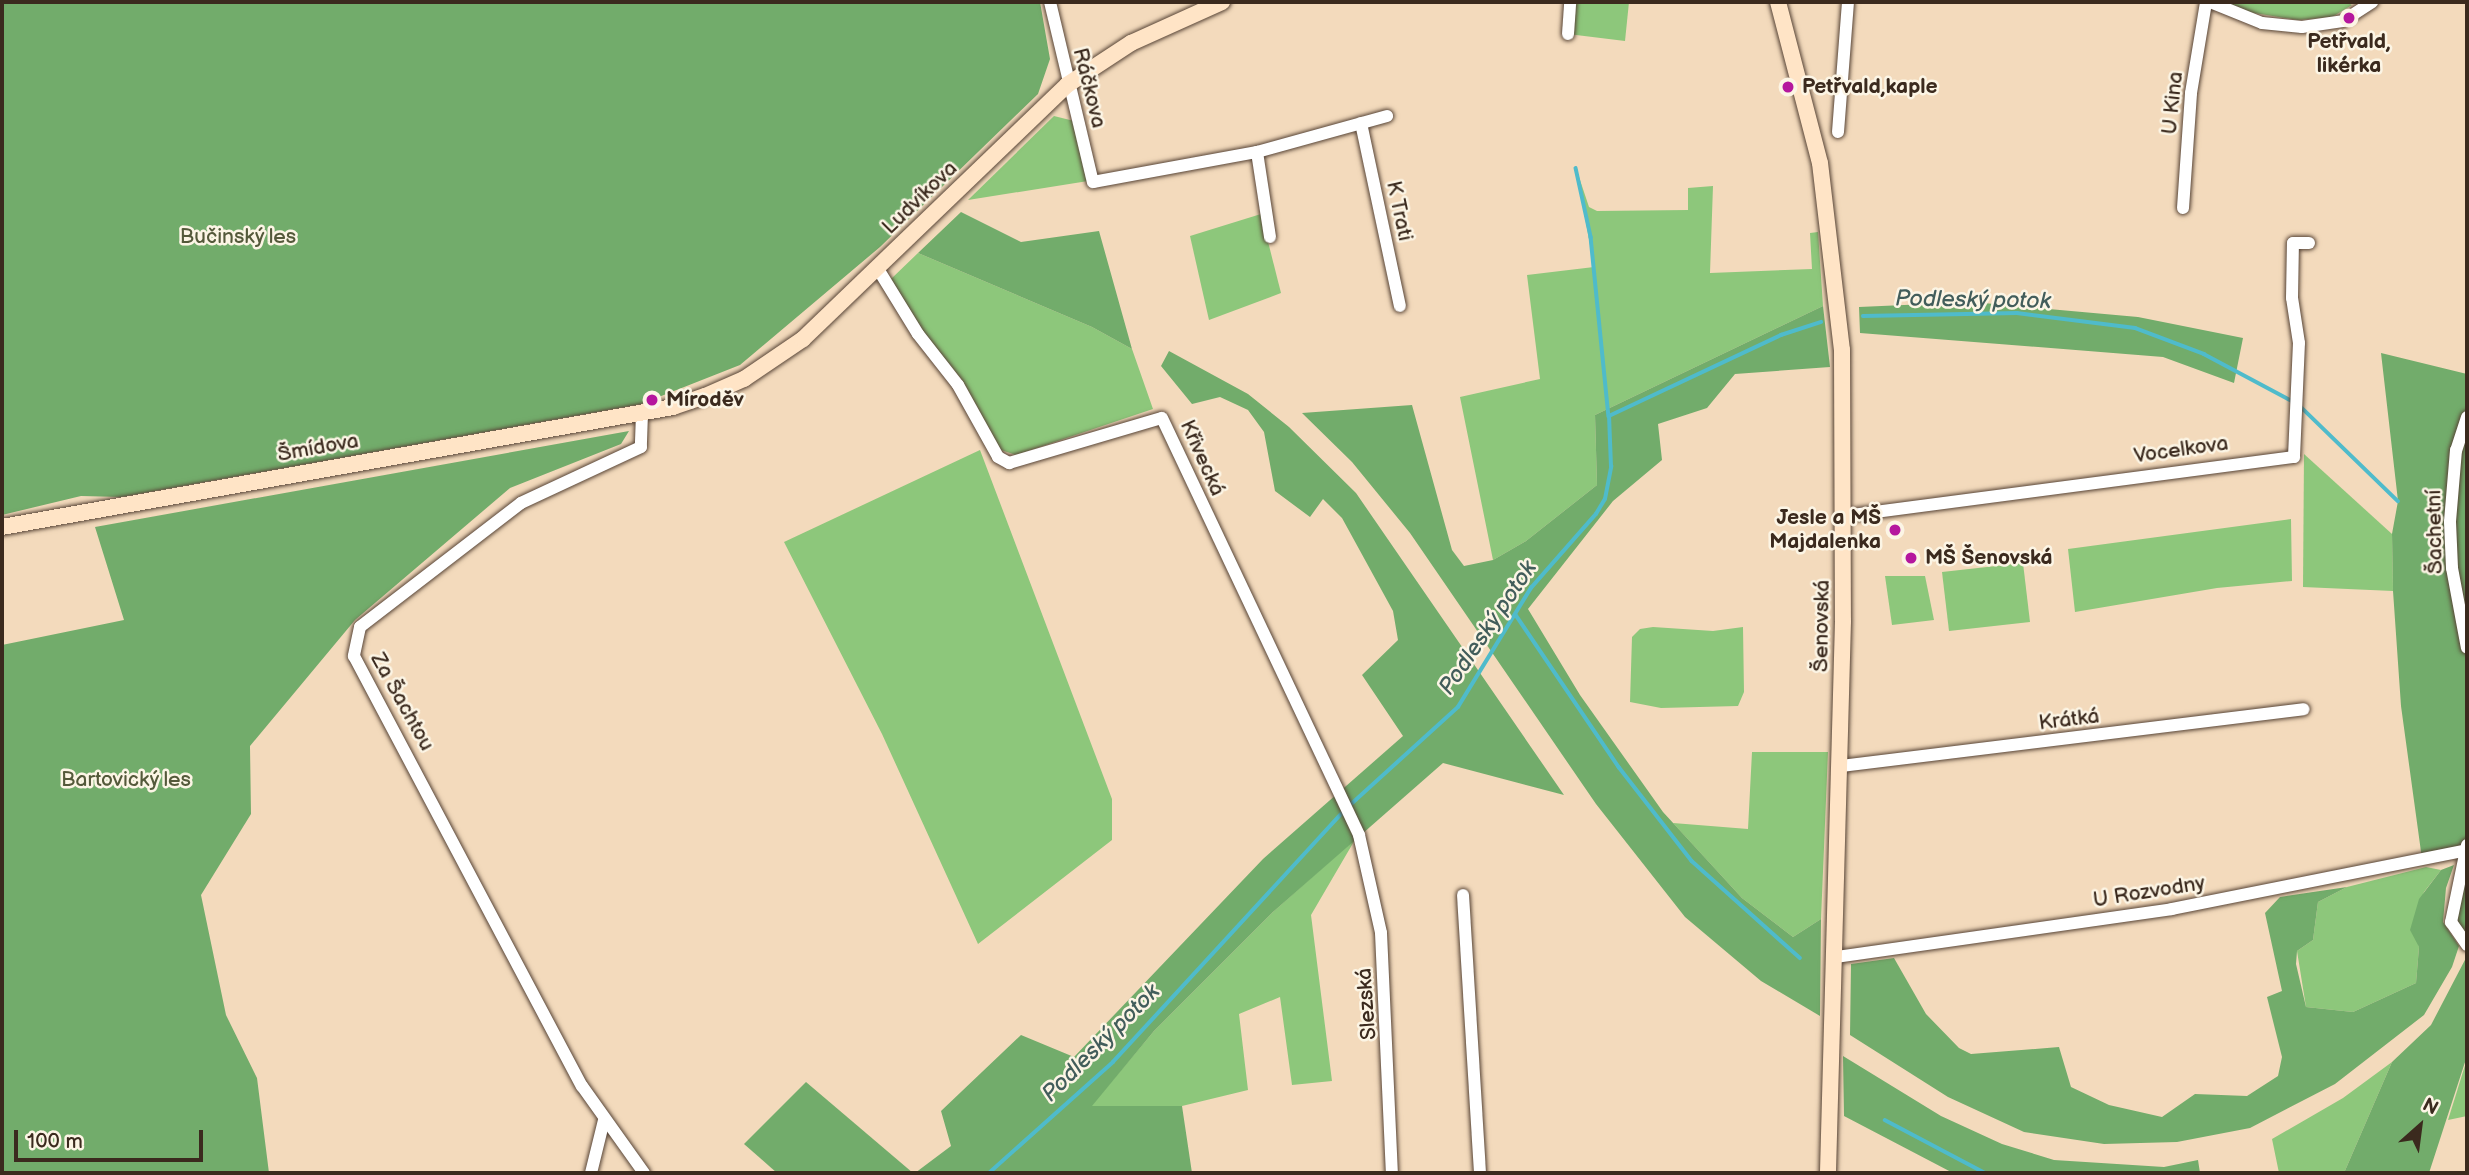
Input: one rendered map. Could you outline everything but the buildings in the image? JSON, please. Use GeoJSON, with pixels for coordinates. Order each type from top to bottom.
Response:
{"type":"FeatureCollection","features":[{"type":"Feature","properties":{"kind":"street","name":"Ráčkova"},"geometry":{"type":"LineString","coordinates":[[1050,2],[1067,85],[1093,182],[1257,152]]}},
{"type":"Feature","properties":{"kind":"street","name":"Ludvíkova"},"geometry":{"type":"LineString","coordinates":[[642,412],[673,407],[744,379],[803,339],[1067,85],[1131,43],[1222,2]]}},
{"type":"Feature","properties":{"kind":"street"},"geometry":{"type":"LineString","coordinates":[[1568,34],[1570,2]]}},
{"type":"Feature","properties":{"kind":"street","name":"Šenovská"},"geometry":{"type":"LineString","coordinates":[[1777,2],[1812,125],[1835,263],[1843,382],[1841,766],[1828,1173]]}},
{"type":"Feature","properties":{"kind":"street"},"geometry":{"type":"LineString","coordinates":[[1839,132],[1848,2]]}},
{"type":"Feature","properties":{"kind":"street"},"geometry":{"type":"LineString","coordinates":[[2208,2],[2252,20],[2302,27],[2343,20],[2372,2]]}},
{"type":"Feature","properties":{"kind":"street","name":"U Kina"},"geometry":{"type":"LineString","coordinates":[[2183,208],[2192,93],[2208,2]]}},
{"type":"Feature","properties":{"kind":"street"},"geometry":{"type":"LineString","coordinates":[[1270,237],[1257,152],[1387,116]]}},
{"type":"Feature","properties":{"kind":"street","name":"K Trati"},"geometry":{"type":"LineString","coordinates":[[1361,123],[1400,306]]}},
{"type":"Feature","properties":{"kind":"street","name":"Vocelkova"},"geometry":{"type":"LineString","coordinates":[[1844,516],[2294,457],[2297,401],[2293,243],[2309,243]]}},
{"type":"Feature","properties":{"kind":"street","name":"Křivecká"},"geometry":{"type":"LineString","coordinates":[[878,269],[918,334],[958,385],[998,457],[1009,463],[1162,418],[1359,835]]}},
{"type":"Feature","properties":{"kind":"street","name":"Šmídova"},"geometry":{"type":"LineString","coordinates":[[2,527],[642,412]]}},
{"type":"Feature","properties":{"kind":"street","name":"Za Šachtou"},"geometry":{"type":"LineString","coordinates":[[642,412],[641,447],[521,503],[360,626],[354,656],[604,1120],[644,1173]]}},
{"type":"Feature","properties":{"kind":"street","name":"Šachetní"},"geometry":{"type":"LineString","coordinates":[[2467,417],[2456,450],[2450,522],[2452,568],[2467,648]]}},
{"type":"Feature","properties":{"kind":"street","name":"Krátká"},"geometry":{"type":"LineString","coordinates":[[1841,766],[2302,709]]}},
{"type":"Feature","properties":{"kind":"street","name":"Slezská"},"geometry":{"type":"LineString","coordinates":[[1359,835],[1381,933],[1392,1173]]}},
{"type":"Feature","properties":{"kind":"street"},"geometry":{"type":"LineString","coordinates":[[2467,847],[2451,922],[2467,945]]}},
{"type":"Feature","properties":{"kind":"street","name":"U Rozvodny"},"geometry":{"type":"LineString","coordinates":[[1836,957],[2172,909],[2467,847]]}},
{"type":"Feature","properties":{"kind":"street"},"geometry":{"type":"LineString","coordinates":[[1463,895],[1480,1173]]}},
{"type":"Feature","properties":{"kind":"street"},"geometry":{"type":"LineString","coordinates":[[591,1173],[604,1120]]}},
{"type":"Feature","properties":{"kind":"green space","name":"Bučinský les"},"geometry":{"type":"Polygon","coordinates":[[[2,2],[1040,2],[1050,59],[1038,94],[880,247],[740,365],[641,404],[121,497],[81,496],[2,515],[2,2]]]}},
{"type":"Feature","properties":{"kind":"green space"},"geometry":{"type":"Polygon","coordinates":[[[1571,2],[1629,2],[1625,41],[1568,34],[1571,2]]]}},
{"type":"Feature","properties":{"kind":"green space"},"geometry":{"type":"Polygon","coordinates":[[[2223,2],[2346,2],[2352,5],[2332,17],[2298,20],[2248,12],[2223,2]]]}},
{"type":"Feature","properties":{"kind":"green space"},"geometry":{"type":"Polygon","coordinates":[[[1054,116],[1074,121],[1088,181],[968,200],[1054,116]]]}},
{"type":"Feature","properties":{"kind":"green space"},"geometry":{"type":"Polygon","coordinates":[[[1576,168],[1589,207],[1597,211],[1688,210],[1688,188],[1713,186],[1710,273],[1812,269],[1810,233],[1818,232],[1823,306],[1595,415],[1597,485],[1526,541],[1493,560],[1460,397],[1540,379],[1527,275],[1594,267],[1576,168]]]}},
{"type":"Feature","properties":{"kind":"green space"},"geometry":{"type":"Polygon","coordinates":[[[961,212],[1021,242],[1099,231],[1132,349],[1092,327],[918,253],[961,212]]]}},
{"type":"Feature","properties":{"kind":"green space"},"geometry":{"type":"Polygon","coordinates":[[[1261,214],[1281,293],[1209,320],[1190,236],[1261,214]]]}},
{"type":"Feature","properties":{"kind":"green space"},"geometry":{"type":"Polygon","coordinates":[[[918,253],[1092,327],[1132,349],[1153,409],[1016,455],[1001,450],[963,381],[925,334],[891,279],[918,253]]]}},
{"type":"Feature","properties":{"kind":"green space"},"geometry":{"type":"Polygon","coordinates":[[[1972,302],[2138,317],[2243,338],[2234,383],[2163,357],[1860,333],[1859,307],[1972,302]]]}},
{"type":"Feature","properties":{"kind":"green space"},"geometry":{"type":"Polygon","coordinates":[[[1823,306],[1830,367],[1735,374],[1707,408],[1658,424],[1662,460],[1613,501],[1528,609],[1580,695],[1663,812],[1742,898],[1793,937],[1821,919],[1820,1016],[1761,981],[1685,917],[1596,804],[1410,533],[1352,462],[1302,413],[1412,405],[1452,550],[1464,566],[1493,560],[1526,541],[1597,485],[1595,415],[1823,306]]]}},
{"type":"Feature","properties":{"kind":"green space"},"geometry":{"type":"Polygon","coordinates":[[[1169,351],[1248,394],[1289,427],[1356,493],[1564,795],[1443,763],[1273,912],[1154,1031],[1092,1106],[1182,1106],[1192,1173],[915,1173],[951,1146],[941,1111],[1021,1035],[1074,1057],[1263,859],[1403,736],[1362,675],[1398,640],[1393,611],[1342,518],[1323,499],[1310,517],[1275,491],[1264,432],[1248,410],[1220,397],[1192,404],[1161,366],[1169,351]]]}},
{"type":"Feature","properties":{"kind":"green space"},"geometry":{"type":"Polygon","coordinates":[[[2381,353],[2467,374],[2467,945],[2451,922],[2466,851],[2422,859],[2401,706],[2392,534],[2398,501],[2381,353]]]}},
{"type":"Feature","properties":{"kind":"green space","name":"Bartovický les"},"geometry":{"type":"Polygon","coordinates":[[[629,431],[621,444],[510,488],[355,620],[250,746],[251,814],[201,895],[226,1015],[257,1078],[269,1173],[2,1173],[2,645],[124,620],[95,527],[629,431]]]}},
{"type":"Feature","properties":{"kind":"green space"},"geometry":{"type":"Polygon","coordinates":[[[980,450],[1112,799],[1112,840],[978,944],[882,734],[784,542],[980,450]]]}},
{"type":"Feature","properties":{"kind":"green space"},"geometry":{"type":"Polygon","coordinates":[[[2304,454],[2392,534],[2393,591],[2303,587],[2304,454]]]}},
{"type":"Feature","properties":{"kind":"green space"},"geometry":{"type":"Polygon","coordinates":[[[2291,519],[2292,581],[2217,588],[2075,612],[2068,549],[2291,519]]]}},
{"type":"Feature","properties":{"kind":"green space"},"geometry":{"type":"Polygon","coordinates":[[[2023,563],[2030,622],[1949,631],[1942,572],[2023,563]]]}},
{"type":"Feature","properties":{"kind":"green space"},"geometry":{"type":"Polygon","coordinates":[[[1885,576],[1925,576],[1934,620],[1892,625],[1885,576]]]}},
{"type":"Feature","properties":{"kind":"green space"},"geometry":{"type":"Polygon","coordinates":[[[1653,627],[1713,631],[1743,627],[1744,692],[1738,706],[1661,708],[1630,702],[1632,637],[1640,629],[1653,627]]]}},
{"type":"Feature","properties":{"kind":"green space"},"geometry":{"type":"Polygon","coordinates":[[[1752,752],[1828,752],[1821,919],[1793,937],[1742,898],[1673,823],[1748,829],[1752,752]]]}},
{"type":"Feature","properties":{"kind":"green space"},"geometry":{"type":"Polygon","coordinates":[[[1356,838],[1311,915],[1332,1081],[1292,1085],[1280,997],[1239,1014],[1248,1090],[1182,1106],[1091,1106],[1154,1031],[1273,912],[1356,838]]]}},
{"type":"Feature","properties":{"kind":"green space"},"geometry":{"type":"Polygon","coordinates":[[[2454,865],[2446,888],[2443,922],[2459,946],[2452,967],[2424,1015],[2335,1084],[2250,1128],[2177,1142],[2104,1144],[2024,1132],[1948,1097],[1850,1035],[1851,964],[1894,958],[1926,1014],[1959,1048],[1971,1054],[2059,1047],[2071,1087],[2109,1105],[2162,1117],[2195,1094],[2247,1096],[2278,1076],[2282,1057],[2267,997],[2282,991],[2265,913],[2280,897],[2347,887],[2318,902],[2313,940],[2297,951],[2296,964],[2306,1007],[2353,1012],[2416,983],[2419,947],[2410,930],[2419,899],[2441,870],[2454,865]]]}},
{"type":"Feature","properties":{"kind":"green space"},"geometry":{"type":"Polygon","coordinates":[[[2426,867],[2441,870],[2424,892],[2413,922],[2419,947],[2416,983],[2353,1012],[2306,1007],[2297,951],[2313,940],[2318,902],[2347,887],[2426,867]]]}},
{"type":"Feature","properties":{"kind":"green space"},"geometry":{"type":"Polygon","coordinates":[[[2467,956],[2467,1056],[2429,1173],[2344,1173],[2392,1062],[2431,1025],[2467,956]]]}},
{"type":"Feature","properties":{"kind":"green space"},"geometry":{"type":"Polygon","coordinates":[[[1843,1056],[1941,1116],[2002,1144],[2054,1160],[2164,1167],[2198,1160],[2200,1173],[1953,1173],[1844,1116],[1843,1056]]]}},
{"type":"Feature","properties":{"kind":"green space"},"geometry":{"type":"Polygon","coordinates":[[[2467,1059],[2467,1116],[2448,1120],[2467,1059]]]}},
{"type":"Feature","properties":{"kind":"green space"},"geometry":{"type":"Polygon","coordinates":[[[2392,1062],[2344,1173],[2279,1173],[2272,1139],[2343,1098],[2392,1062]]]}},
{"type":"Feature","properties":{"kind":"green space"},"geometry":{"type":"Polygon","coordinates":[[[806,1082],[913,1173],[777,1173],[744,1144],[806,1082]]]}},
{"type":"Feature","properties":{"kind":"waterway"},"geometry":{"type":"LineString","coordinates":[[1576,168],[1591,237],[1609,416]]}},
{"type":"Feature","properties":{"kind":"waterway","name":"Podleský potok"},"geometry":{"type":"LineString","coordinates":[[1863,316],[2017,313],[2135,328],[2204,354],[2292,401]]}},
{"type":"Feature","properties":{"kind":"waterway","name":"Podleský potok"},"geometry":{"type":"LineString","coordinates":[[1349,806],[1458,707],[1531,588],[1596,514],[1605,499],[1611,467],[1609,416],[1781,335],[1821,322]]}},
{"type":"Feature","properties":{"kind":"waterway","name":"Podleský potok"},"geometry":{"type":"LineString","coordinates":[[2299,405],[2398,501]]}},
{"type":"Feature","properties":{"kind":"waterway"},"geometry":{"type":"LineString","coordinates":[[1516,615],[1619,767],[1692,861],[1800,958]]}},
{"type":"Feature","properties":{"kind":"waterway","name":"Podleský potok"},"geometry":{"type":"LineString","coordinates":[[989,1173],[1113,1062],[1345,810]]}},
{"type":"Feature","properties":{"kind":"waterway"},"geometry":{"type":"LineString","coordinates":[[1885,1120],[1985,1173]]}},
{"type":"Feature","properties":{"kind":"place","name":"Petřvald, likérka"},"geometry":{"type":"Point","coordinates":[2349,18]}},
{"type":"Feature","properties":{"kind":"place","name":"Petřvald,kaple"},"geometry":{"type":"Point","coordinates":[1788,87]}},
{"type":"Feature","properties":{"kind":"place","name":"Míroděv"},"geometry":{"type":"Point","coordinates":[652,400]}},
{"type":"Feature","properties":{"kind":"place","name":"Jesle a MŠ Majdalenka"},"geometry":{"type":"Point","coordinates":[1895,530]}},
{"type":"Feature","properties":{"kind":"place","name":"MŠ Šenovská"},"geometry":{"type":"Point","coordinates":[1911,558]}}]}
